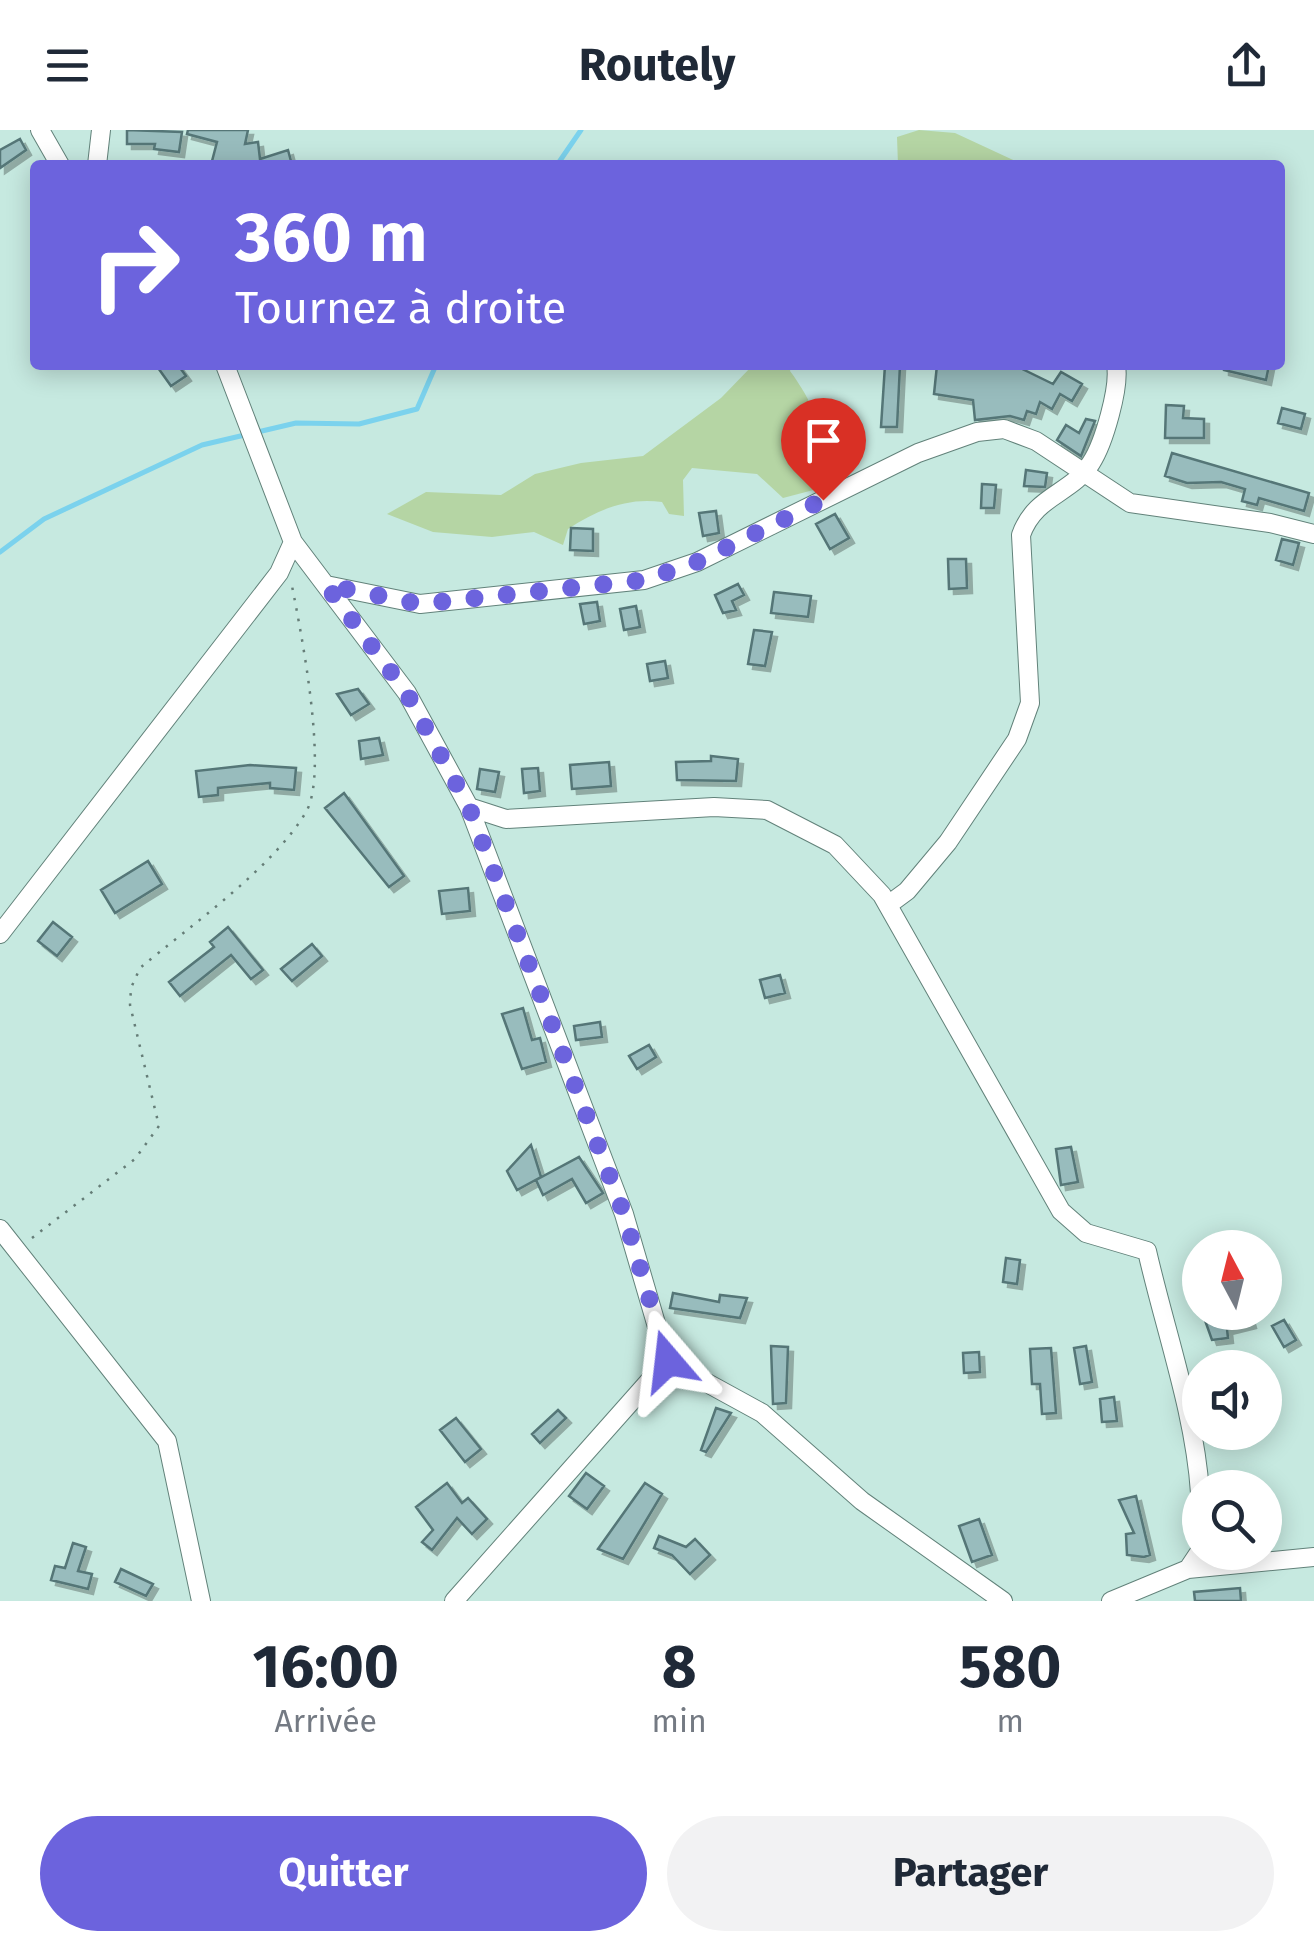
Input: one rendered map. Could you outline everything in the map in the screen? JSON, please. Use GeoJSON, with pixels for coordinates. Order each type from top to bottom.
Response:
{"type":"FeatureCollection","features":[{"type":"Feature","properties":{"kind":"street"},"geometry":{"type":"LineString","coordinates":[[40,130],[57,160]]}},
{"type":"Feature","properties":{"kind":"street"},"geometry":{"type":"LineString","coordinates":[[97,160],[100,130]]}},
{"type":"Feature","properties":{"kind":"street"},"geometry":{"type":"LineString","coordinates":[[228,370],[246,412],[290,551],[326,585],[406,692],[469,807],[624,1214],[668,1361],[762,1413],[862,1500],[1004,1601]]}},
{"type":"Feature","properties":{"kind":"street"},"geometry":{"type":"LineString","coordinates":[[888,905],[907,891],[948,842],[1016,739],[1030,703],[1021,534],[1028,514],[1092,463],[1120,383],[1117,370]]}},
{"type":"Feature","properties":{"kind":"street"},"geometry":{"type":"LineString","coordinates":[[326,585],[420,604],[644,580],[697,562],[918,453],[977,432],[1004,429],[1036,441],[1130,504],[1270,522],[1314,534]]}},
{"type":"Feature","properties":{"kind":"street"},"geometry":{"type":"LineString","coordinates":[[0,934],[290,551]]}},
{"type":"Feature","properties":{"kind":"street"},"geometry":{"type":"LineString","coordinates":[[469,807],[506,819],[714,807],[766,810],[834,846],[888,905],[1062,1211],[1086,1232],[1146,1251],[1174,1372],[1189,1412],[1197,1470]]}},
{"type":"Feature","properties":{"kind":"street"},"geometry":{"type":"LineString","coordinates":[[0,1230],[167,1441],[201,1601]]}},
{"type":"Feature","properties":{"kind":"street"},"geometry":{"type":"LineString","coordinates":[[454,1601],[668,1361]]}},
{"type":"Feature","properties":{"kind":"street"},"geometry":{"type":"LineString","coordinates":[[1282,1560],[1314,1557]]}},
{"type":"Feature","properties":{"kind":"street"},"geometry":{"type":"LineString","coordinates":[[1110,1601],[1188,1570]]}},
{"type":"Feature","properties":{"kind":"path"},"geometry":{"type":"LineString","coordinates":[[15,1251],[150,1143],[159,1126],[130,1006],[135,978],[140,968],[254,872],[308,810],[315,746],[290,551]]}},
{"type":"Feature","properties":{"kind":"green space"},"geometry":{"type":"Polygon","coordinates":[[[919,130],[955,133],[1013,160],[898,160],[897,137],[919,130]]]}},
{"type":"Feature","properties":{"kind":"green space"},"geometry":{"type":"Polygon","coordinates":[[[748,370],[790,370],[819,426],[823,455],[821,488],[783,498],[757,474],[692,468],[683,480],[684,516],[669,514],[662,502],[625,503],[568,529],[563,545],[534,532],[492,537],[433,532],[387,514],[426,492],[501,495],[535,474],[581,463],[643,456],[721,398],[748,370]]]}},
{"type":"Feature","properties":{"kind":"building"},"geometry":{"type":"Polygon","coordinates":[[[127,130],[182,132],[179,152],[154,149],[155,144],[127,144],[127,130]]]}},
{"type":"Feature","properties":{"kind":"building"},"geometry":{"type":"Polygon","coordinates":[[[188,130],[248,130],[245,144],[258,142],[260,159],[288,150],[291,160],[212,160],[217,142],[187,134],[188,130]]]}},
{"type":"Feature","properties":{"kind":"building"},"geometry":{"type":"Polygon","coordinates":[[[20,139],[26,150],[0,168],[0,150],[20,139]]]}},
{"type":"Feature","properties":{"kind":"building"},"geometry":{"type":"Polygon","coordinates":[[[160,370],[182,370],[186,376],[171,386],[160,370]]]}},
{"type":"Feature","properties":{"kind":"building"},"geometry":{"type":"Polygon","coordinates":[[[885,370],[900,370],[897,427],[881,427],[885,370]]]}},
{"type":"Feature","properties":{"kind":"building"},"geometry":{"type":"Polygon","coordinates":[[[936,370],[1024,370],[1053,384],[1061,372],[1082,384],[1072,401],[1060,394],[1052,409],[1040,402],[1036,414],[1027,411],[1024,420],[1010,416],[975,420],[973,400],[934,394],[936,370]]]}},
{"type":"Feature","properties":{"kind":"building"},"geometry":{"type":"Polygon","coordinates":[[[1224,370],[1268,370],[1266,380],[1224,370]]]}},
{"type":"Feature","properties":{"kind":"building"},"geometry":{"type":"Polygon","coordinates":[[[1166,405],[1184,406],[1183,418],[1204,419],[1204,438],[1165,438],[1166,405]]]}},
{"type":"Feature","properties":{"kind":"building"},"geometry":{"type":"Polygon","coordinates":[[[1282,408],[1305,414],[1301,429],[1278,423],[1282,408]]]}},
{"type":"Feature","properties":{"kind":"building"},"geometry":{"type":"Polygon","coordinates":[[[1086,419],[1095,421],[1081,456],[1057,440],[1066,425],[1079,433],[1086,419]]]}},
{"type":"Feature","properties":{"kind":"building"},"geometry":{"type":"Polygon","coordinates":[[[1172,453],[1309,493],[1304,511],[1259,498],[1257,505],[1242,501],[1245,489],[1221,482],[1187,483],[1165,476],[1172,453]]]}},
{"type":"Feature","properties":{"kind":"building"},"geometry":{"type":"Polygon","coordinates":[[[1026,470],[1047,473],[1045,487],[1024,486],[1026,470]]]}},
{"type":"Feature","properties":{"kind":"building"},"geometry":{"type":"Polygon","coordinates":[[[982,484],[996,485],[994,508],[981,508],[982,484]]]}},
{"type":"Feature","properties":{"kind":"building"},"geometry":{"type":"Polygon","coordinates":[[[716,511],[719,533],[703,536],[699,513],[716,511]]]}},
{"type":"Feature","properties":{"kind":"building"},"geometry":{"type":"Polygon","coordinates":[[[835,514],[849,538],[830,549],[816,524],[835,514]]]}},
{"type":"Feature","properties":{"kind":"building"},"geometry":{"type":"Polygon","coordinates":[[[571,528],[593,529],[593,551],[570,550],[571,528]]]}},
{"type":"Feature","properties":{"kind":"building"},"geometry":{"type":"Polygon","coordinates":[[[1282,539],[1299,543],[1293,565],[1276,560],[1282,539]]]}},
{"type":"Feature","properties":{"kind":"building"},"geometry":{"type":"Polygon","coordinates":[[[948,559],[966,559],[967,588],[949,589],[948,559]]]}},
{"type":"Feature","properties":{"kind":"building"},"geometry":{"type":"Polygon","coordinates":[[[738,584],[744,595],[732,601],[736,610],[723,613],[715,595],[738,584]]]}},
{"type":"Feature","properties":{"kind":"building"},"geometry":{"type":"Polygon","coordinates":[[[774,592],[811,596],[808,617],[771,613],[774,592]]]}},
{"type":"Feature","properties":{"kind":"building"},"geometry":{"type":"Polygon","coordinates":[[[597,602],[600,621],[584,624],[580,604],[597,602]]]}},
{"type":"Feature","properties":{"kind":"building"},"geometry":{"type":"Polygon","coordinates":[[[636,606],[640,627],[624,630],[620,609],[636,606]]]}},
{"type":"Feature","properties":{"kind":"building"},"geometry":{"type":"Polygon","coordinates":[[[754,630],[772,632],[765,666],[748,664],[754,630]]]}},
{"type":"Feature","properties":{"kind":"building"},"geometry":{"type":"Polygon","coordinates":[[[665,661],[668,678],[650,681],[647,664],[665,661]]]}},
{"type":"Feature","properties":{"kind":"building"},"geometry":{"type":"Polygon","coordinates":[[[358,689],[369,704],[351,715],[337,694],[358,689]]]}},
{"type":"Feature","properties":{"kind":"building"},"geometry":{"type":"Polygon","coordinates":[[[379,738],[383,755],[361,759],[359,741],[379,738]]]}},
{"type":"Feature","properties":{"kind":"building"},"geometry":{"type":"Polygon","coordinates":[[[711,756],[738,759],[736,781],[677,780],[676,762],[711,761],[711,756]]]}},
{"type":"Feature","properties":{"kind":"building"},"geometry":{"type":"Polygon","coordinates":[[[609,762],[611,786],[572,789],[570,765],[609,762]]]}},
{"type":"Feature","properties":{"kind":"building"},"geometry":{"type":"Polygon","coordinates":[[[250,765],[296,768],[294,790],[270,788],[270,783],[218,788],[218,795],[199,797],[196,771],[250,765]]]}},
{"type":"Feature","properties":{"kind":"building"},"geometry":{"type":"Polygon","coordinates":[[[538,768],[540,791],[524,793],[522,769],[538,768]]]}},
{"type":"Feature","properties":{"kind":"building"},"geometry":{"type":"Polygon","coordinates":[[[480,769],[499,772],[495,792],[477,789],[480,769]]]}},
{"type":"Feature","properties":{"kind":"building"},"geometry":{"type":"Polygon","coordinates":[[[344,793],[404,876],[389,887],[325,808],[344,793]]]}},
{"type":"Feature","properties":{"kind":"building"},"geometry":{"type":"Polygon","coordinates":[[[148,861],[162,884],[115,913],[101,890],[148,861]]]}},
{"type":"Feature","properties":{"kind":"building"},"geometry":{"type":"Polygon","coordinates":[[[468,888],[470,911],[442,914],[439,891],[468,888]]]}},
{"type":"Feature","properties":{"kind":"building"},"geometry":{"type":"Polygon","coordinates":[[[53,922],[72,937],[57,956],[38,941],[53,922]]]}},
{"type":"Feature","properties":{"kind":"building"},"geometry":{"type":"Polygon","coordinates":[[[228,927],[263,970],[251,979],[231,955],[180,996],[169,982],[214,947],[210,942],[228,927]]]}},
{"type":"Feature","properties":{"kind":"building"},"geometry":{"type":"Polygon","coordinates":[[[312,944],[322,956],[292,981],[281,969],[312,944]]]}},
{"type":"Feature","properties":{"kind":"building"},"geometry":{"type":"Polygon","coordinates":[[[780,975],[785,993],[765,998],[760,980],[780,975]]]}},
{"type":"Feature","properties":{"kind":"building"},"geometry":{"type":"Polygon","coordinates":[[[523,1008],[532,1040],[540,1038],[546,1062],[522,1069],[502,1014],[523,1008]]]}},
{"type":"Feature","properties":{"kind":"building"},"geometry":{"type":"Polygon","coordinates":[[[600,1022],[602,1037],[576,1040],[574,1026],[600,1022]]]}},
{"type":"Feature","properties":{"kind":"building"},"geometry":{"type":"Polygon","coordinates":[[[649,1045],[656,1057],[637,1069],[629,1056],[649,1045]]]}},
{"type":"Feature","properties":{"kind":"building"},"geometry":{"type":"Polygon","coordinates":[[[531,1145],[541,1177],[517,1190],[507,1171],[531,1145]]]}},
{"type":"Feature","properties":{"kind":"building"},"geometry":{"type":"Polygon","coordinates":[[[1071,1147],[1078,1182],[1061,1185],[1056,1149],[1071,1147]]]}},
{"type":"Feature","properties":{"kind":"building"},"geometry":{"type":"Polygon","coordinates":[[[579,1157],[603,1193],[586,1203],[572,1179],[543,1195],[536,1180],[579,1157]]]}},
{"type":"Feature","properties":{"kind":"building"},"geometry":{"type":"Polygon","coordinates":[[[1006,1258],[1020,1260],[1017,1284],[1003,1282],[1006,1258]]]}},
{"type":"Feature","properties":{"kind":"building"},"geometry":{"type":"Polygon","coordinates":[[[673,1293],[719,1302],[720,1295],[747,1298],[740,1318],[670,1308],[673,1293]]]}},
{"type":"Feature","properties":{"kind":"building"},"geometry":{"type":"Polygon","coordinates":[[[1282,1321],[1296,1340],[1284,1347],[1274,1330],[1282,1330],[1282,1321]]]}},
{"type":"Feature","properties":{"kind":"building"},"geometry":{"type":"Polygon","coordinates":[[[1208,1330],[1227,1330],[1228,1338],[1212,1340],[1208,1330]]]}},
{"type":"Feature","properties":{"kind":"building"},"geometry":{"type":"Polygon","coordinates":[[[771,1346],[788,1347],[786,1403],[773,1404],[771,1346]]]}},
{"type":"Feature","properties":{"kind":"building"},"geometry":{"type":"Polygon","coordinates":[[[1086,1346],[1092,1382],[1080,1384],[1074,1348],[1086,1346]]]}},
{"type":"Feature","properties":{"kind":"building"},"geometry":{"type":"Polygon","coordinates":[[[1051,1348],[1056,1413],[1042,1414],[1040,1384],[1032,1384],[1030,1349],[1051,1348]]]}},
{"type":"Feature","properties":{"kind":"building"},"geometry":{"type":"Polygon","coordinates":[[[979,1352],[980,1372],[964,1373],[963,1353],[979,1352]]]}},
{"type":"Feature","properties":{"kind":"building"},"geometry":{"type":"Polygon","coordinates":[[[1114,1397],[1117,1421],[1102,1422],[1100,1399],[1114,1397]]]}},
{"type":"Feature","properties":{"kind":"building"},"geometry":{"type":"Polygon","coordinates":[[[716,1408],[731,1413],[706,1452],[701,1450],[716,1408]]]}},
{"type":"Feature","properties":{"kind":"building"},"geometry":{"type":"Polygon","coordinates":[[[558,1410],[566,1418],[540,1443],[532,1434],[558,1410]]]}},
{"type":"Feature","properties":{"kind":"building"},"geometry":{"type":"Polygon","coordinates":[[[456,1418],[481,1449],[465,1462],[440,1430],[456,1418]]]}},
{"type":"Feature","properties":{"kind":"building"},"geometry":{"type":"Polygon","coordinates":[[[586,1473],[604,1486],[587,1509],[569,1496],[586,1473]]]}},
{"type":"Feature","properties":{"kind":"building"},"geometry":{"type":"Polygon","coordinates":[[[447,1483],[462,1503],[468,1498],[487,1519],[472,1534],[457,1518],[432,1550],[422,1542],[433,1530],[416,1507],[447,1483]]]}},
{"type":"Feature","properties":{"kind":"building"},"geometry":{"type":"Polygon","coordinates":[[[645,1483],[662,1494],[623,1559],[598,1549],[645,1483]]]}},
{"type":"Feature","properties":{"kind":"building"},"geometry":{"type":"Polygon","coordinates":[[[1136,1496],[1150,1555],[1144,1557],[1127,1555],[1126,1534],[1134,1533],[1119,1500],[1136,1496]]]}},
{"type":"Feature","properties":{"kind":"building"},"geometry":{"type":"Polygon","coordinates":[[[979,1519],[992,1555],[972,1562],[959,1526],[979,1519]]]}},
{"type":"Feature","properties":{"kind":"building"},"geometry":{"type":"Polygon","coordinates":[[[659,1536],[686,1547],[695,1539],[710,1555],[690,1574],[672,1555],[654,1548],[659,1536]]]}},
{"type":"Feature","properties":{"kind":"building"},"geometry":{"type":"Polygon","coordinates":[[[73,1543],[86,1547],[78,1571],[92,1574],[88,1589],[51,1580],[55,1566],[65,1568],[73,1543]]]}},
{"type":"Feature","properties":{"kind":"building"},"geometry":{"type":"Polygon","coordinates":[[[121,1569],[153,1584],[146,1596],[115,1582],[121,1569]]]}},
{"type":"Feature","properties":{"kind":"building"},"geometry":{"type":"Polygon","coordinates":[[[1240,1588],[1241,1601],[1195,1601],[1194,1592],[1240,1588]]]}},
{"type":"Feature","properties":{"kind":"waterway"},"geometry":{"type":"LineString","coordinates":[[560,160],[581,130]]}},
{"type":"Feature","properties":{"kind":"waterway"},"geometry":{"type":"LineString","coordinates":[[0,552],[44,519],[202,445],[296,423],[359,424],[417,409],[434,370]]}},
{"type":"Feature","properties":{"kind":"route"},"geometry":{"type":"LineString","coordinates":[[668,1361],[624,1214],[469,807],[406,692],[326,585],[420,604],[644,580],[697,562],[823,500]]}}]}
